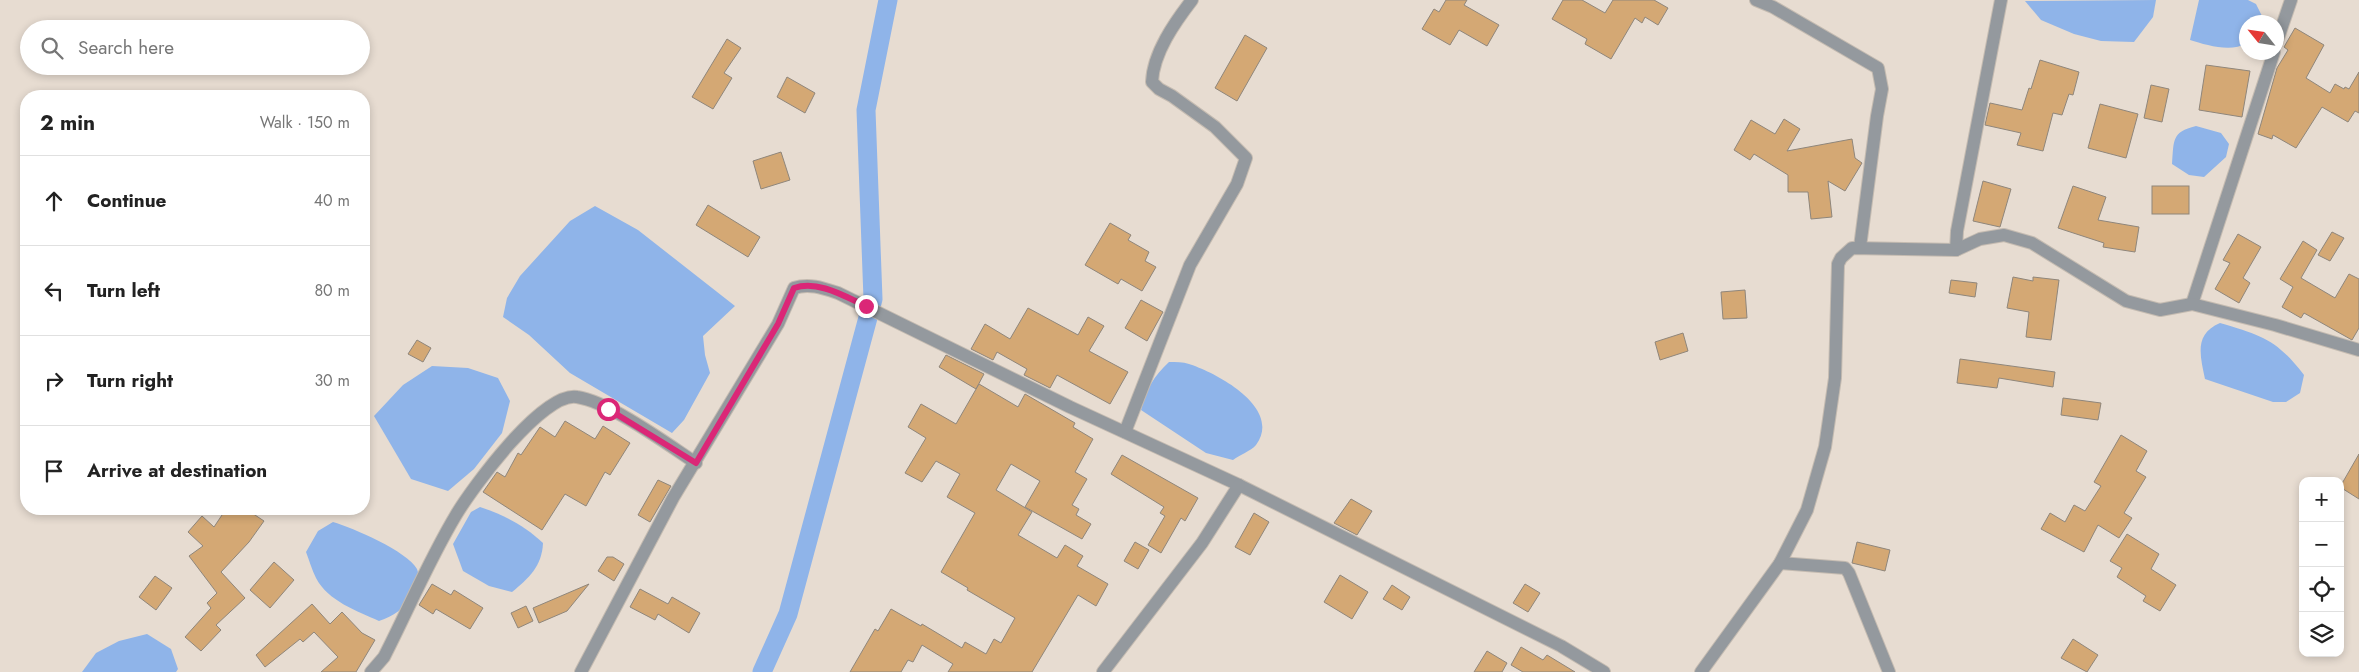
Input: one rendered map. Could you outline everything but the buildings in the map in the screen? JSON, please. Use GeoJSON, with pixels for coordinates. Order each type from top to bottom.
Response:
{"type":"FeatureCollection","features":[{"type":"Feature","properties":{"kind":"street"},"geometry":{"type":"LineString","coordinates":[[1124,432],[1190,265],[1237,184],[1246,158],[1215,127],[1172,96],[1159,89],[1152,82],[1152,72],[1160,52],[1181,14],[1192,0]]}},
{"type":"Feature","properties":{"kind":"street"},"geometry":{"type":"LineString","coordinates":[[1756,0],[1773,7],[1878,68],[1882,89],[1860,247]]}},
{"type":"Feature","properties":{"kind":"street"},"geometry":{"type":"LineString","coordinates":[[1956,250],[1956,231],[2001,0]]}},
{"type":"Feature","properties":{"kind":"street"},"geometry":{"type":"LineString","coordinates":[[2284,21],[2291,0]]}},
{"type":"Feature","properties":{"kind":"street"},"geometry":{"type":"LineString","coordinates":[[2192,304],[2271,60]]}},
{"type":"Feature","properties":{"kind":"street"},"geometry":{"type":"LineString","coordinates":[[1701,672],[1780,563],[1807,510],[1825,447],[1835,378],[1838,264],[1852,248],[1956,250],[1980,239],[2004,235],[2032,243],[2126,301],[2160,310],[2192,304],[2275,325],[2359,350]]}},
{"type":"Feature","properties":{"kind":"street"},"geometry":{"type":"LineString","coordinates":[[581,672],[669,506],[778,324],[794,288],[802,286],[814,286],[838,293],[1124,432],[1239,485],[1562,646],[1604,672]]}},
{"type":"Feature","properties":{"kind":"street"},"geometry":{"type":"LineString","coordinates":[[371,672],[384,657],[456,516],[476,485],[535,417],[553,404],[566,397],[578,397],[627,419],[696,463]]}},
{"type":"Feature","properties":{"kind":"street"},"geometry":{"type":"LineString","coordinates":[[1103,672],[1202,543],[1239,485]]}},
{"type":"Feature","properties":{"kind":"street"},"geometry":{"type":"LineString","coordinates":[[1780,563],[1845,568],[1849,573],[1889,672]]}},
{"type":"Feature","properties":{"kind":"water"},"geometry":{"type":"Polygon","coordinates":[[[2156,0],[2153,17],[2134,42],[2101,41],[2074,34],[2041,20],[2025,1],[2156,0]]]}},
{"type":"Feature","properties":{"kind":"water"},"geometry":{"type":"Polygon","coordinates":[[[2199,0],[2248,0],[2256,4],[2262,15],[2239,15],[2239,46],[2226,48],[2190,40],[2199,0]]]}},
{"type":"Feature","properties":{"kind":"water"},"geometry":{"type":"Polygon","coordinates":[[[2196,126],[2221,133],[2229,144],[2226,157],[2204,177],[2189,175],[2172,164],[2175,139],[2182,131],[2196,126]]]}},
{"type":"Feature","properties":{"kind":"water"},"geometry":{"type":"Polygon","coordinates":[[[595,206],[638,230],[735,306],[703,336],[705,355],[710,373],[684,420],[672,433],[570,373],[529,335],[503,317],[507,298],[520,276],[570,221],[595,206]]]}},
{"type":"Feature","properties":{"kind":"water"},"geometry":{"type":"Polygon","coordinates":[[[2220,323],[2268,340],[2276,346],[2304,375],[2300,393],[2286,402],[2273,402],[2205,379],[2201,346],[2206,333],[2220,323]]]}},
{"type":"Feature","properties":{"kind":"water"},"geometry":{"type":"Polygon","coordinates":[[[1169,362],[1189,364],[1215,375],[1243,394],[1254,405],[1261,418],[1262,431],[1256,445],[1233,460],[1206,453],[1141,410],[1151,383],[1169,362]]]}},
{"type":"Feature","properties":{"kind":"water"},"geometry":{"type":"Polygon","coordinates":[[[432,366],[468,368],[498,378],[510,401],[502,433],[474,469],[448,491],[411,479],[374,416],[403,385],[432,366]]]}},
{"type":"Feature","properties":{"kind":"water"},"geometry":{"type":"Polygon","coordinates":[[[480,507],[513,521],[543,543],[540,558],[534,571],[512,592],[489,586],[463,571],[453,544],[471,512],[480,507]]]}},
{"type":"Feature","properties":{"kind":"water"},"geometry":{"type":"Polygon","coordinates":[[[333,522],[353,529],[391,548],[411,562],[417,569],[418,579],[411,595],[402,608],[394,614],[379,621],[335,599],[321,586],[306,552],[318,531],[333,522]]]}},
{"type":"Feature","properties":{"kind":"water"},"geometry":{"type":"Polygon","coordinates":[[[147,634],[171,649],[178,669],[176,672],[82,672],[96,653],[119,641],[147,634]]]}},
{"type":"Feature","properties":{"kind":"waterway"},"geometry":{"type":"LineString","coordinates":[[762,672],[788,614],[873,299],[866,110],[888,0]]}},
{"type":"Feature","properties":{"kind":"route"},"geometry":{"type":"LineString","coordinates":[[608,409],[696,463],[778,324],[794,288],[814,286],[838,293],[866,306]]}}]}
